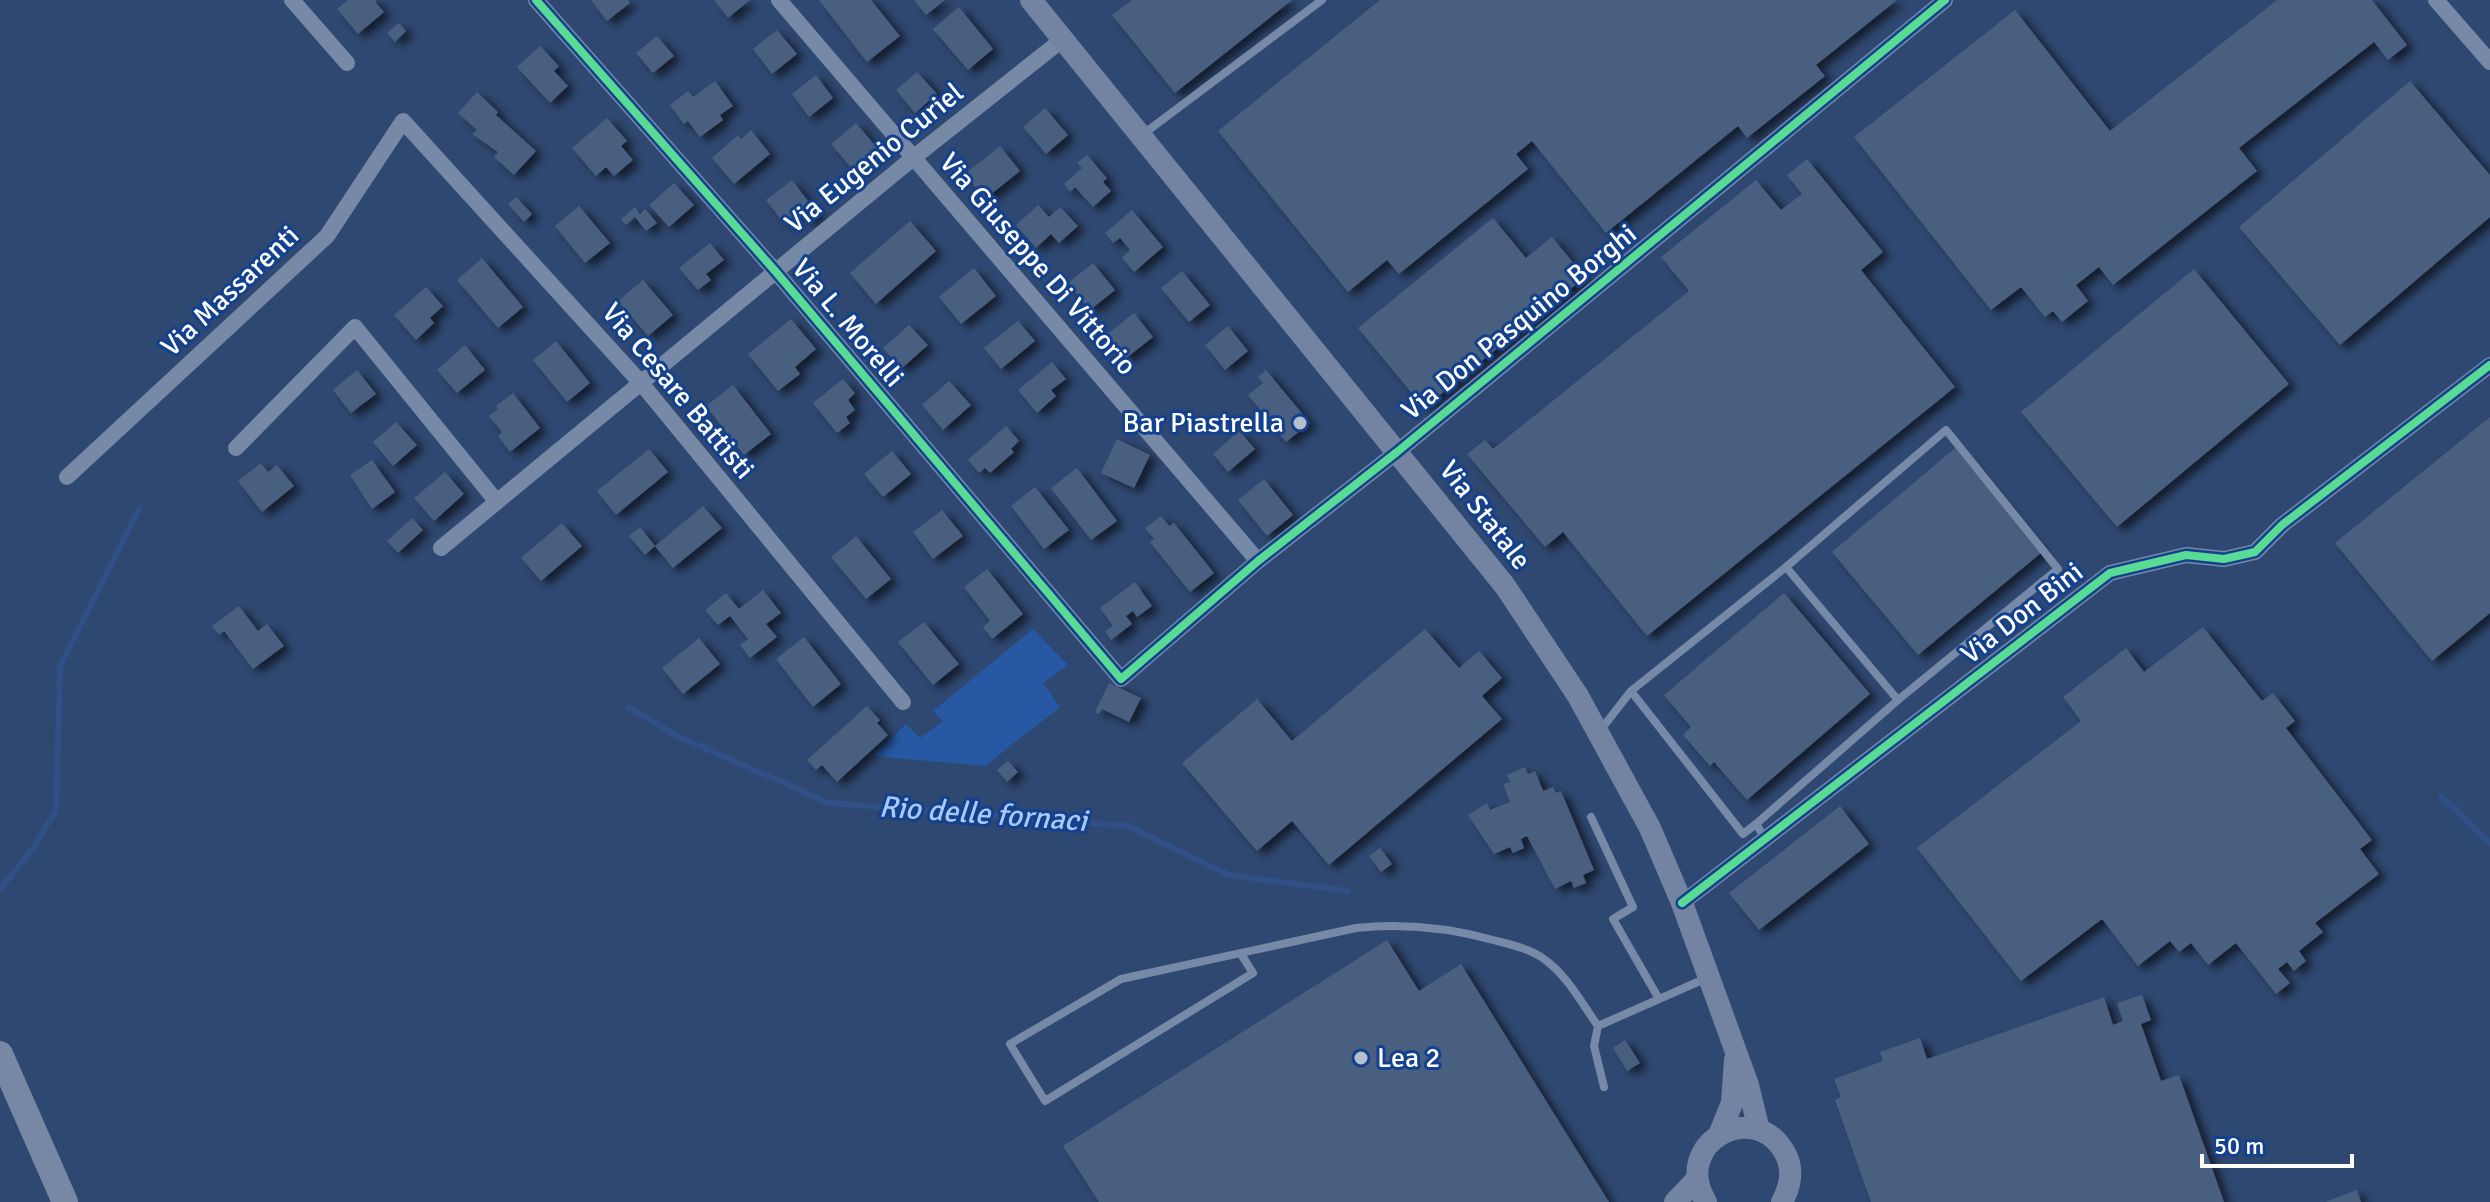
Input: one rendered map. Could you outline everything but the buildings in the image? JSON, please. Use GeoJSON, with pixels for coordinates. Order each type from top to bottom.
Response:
{"type":"FeatureCollection","features":[{"type":"Feature","properties":{"kind":"main road","name":"Via Statale"},"geometry":{"type":"LineString","coordinates":[[1031,0],[1505,586],[1578,696],[1650,828],[1682,903],[1748,1085],[1759,1130]]}},
{"type":"Feature","properties":{"kind":"main road","name":"Via Statale"},"geometry":{"type":"LineString","coordinates":[[1697,1179],[1702,1153],[1719,1135],[1732,1103],[1736,1051]]}},
{"type":"Feature","properties":{"kind":"main road"},"geometry":{"type":"LineString","coordinates":[[0,1054],[65,1202]]}},
{"type":"Feature","properties":{"kind":"main road"},"geometry":{"type":"LineString","coordinates":[[1719,1135],[1745,1127],[1772,1136],[1789,1160],[1791,1175],[1787,1198]]}},
{"type":"Feature","properties":{"kind":"main road"},"geometry":{"type":"LineString","coordinates":[[1675,1202],[1697,1179]]}},
{"type":"Feature","properties":{"kind":"main road"},"geometry":{"type":"LineString","coordinates":[[1697,1179],[1706,1202]]}},
{"type":"Feature","properties":{"kind":"street"},"geometry":{"type":"LineString","coordinates":[[292,0],[347,63]]}},
{"type":"Feature","properties":{"kind":"street","name":"Via L. Morelli"},"geometry":{"type":"LineString","coordinates":[[536,0],[776,272],[1121,679]]}},
{"type":"Feature","properties":{"kind":"street","name":"Via Giuseppe Di Vittorio"},"geometry":{"type":"LineString","coordinates":[[779,0],[1258,561]]}},
{"type":"Feature","properties":{"kind":"street","name":"Via Don Pasquino Borghi"},"geometry":{"type":"LineString","coordinates":[[1121,679],[1258,561],[1397,452],[1945,0]]}},
{"type":"Feature","properties":{"kind":"street"},"geometry":{"type":"LineString","coordinates":[[2436,0],[2490,62]]}},
{"type":"Feature","properties":{"kind":"street","name":"Via Eugenio Curiel"},"geometry":{"type":"LineString","coordinates":[[441,548],[913,158],[1063,39]]}},
{"type":"Feature","properties":{"kind":"street","name":"Via Cesare Battisti"},"geometry":{"type":"LineString","coordinates":[[403,121],[641,383],[903,702]]}},
{"type":"Feature","properties":{"kind":"street","name":"Via Massarenti"},"geometry":{"type":"LineString","coordinates":[[67,477],[327,236],[403,121]]}},
{"type":"Feature","properties":{"kind":"street"},"geometry":{"type":"LineString","coordinates":[[236,448],[355,327],[497,502]]}},
{"type":"Feature","properties":{"kind":"street","name":"Via Don Bini"},"geometry":{"type":"LineString","coordinates":[[1682,903],[1761,831],[2110,573],[2186,555],[2224,559],[2255,552],[2282,525],[2490,365]]}},
{"type":"Feature","properties":{"kind":"lane"},"geometry":{"type":"LineString","coordinates":[[1141,135],[1322,0]]}},
{"type":"Feature","properties":{"kind":"lane"},"geometry":{"type":"LineString","coordinates":[[1598,734],[1631,691],[1786,567],[1946,430],[2058,569],[1898,700],[1761,831],[1743,834],[1631,691]]}},
{"type":"Feature","properties":{"kind":"lane"},"geometry":{"type":"LineString","coordinates":[[1786,567],[1898,700]]}},
{"type":"Feature","properties":{"kind":"lane"},"geometry":{"type":"LineString","coordinates":[[1591,817],[1633,907],[1613,919],[1659,999]]}},
{"type":"Feature","properties":{"kind":"lane"},"geometry":{"type":"LineString","coordinates":[[1241,954],[1253,973],[1045,1101],[1010,1044],[1121,979],[1356,928],[1382,925],[1437,928],[1516,946],[1542,957],[1558,971],[1598,1026],[1594,1046],[1604,1087]]}},
{"type":"Feature","properties":{"kind":"lane"},"geometry":{"type":"LineString","coordinates":[[1598,1026],[1710,977]]}},
{"type":"Feature","properties":{"kind":"shaded area"},"geometry":{"type":"Polygon","coordinates":[[[1033,629],[1068,665],[1043,683],[1060,707],[985,766],[872,756],[906,724],[920,738],[943,721],[933,711],[1033,629]]]}},
{"type":"Feature","properties":{"kind":"waterway"},"geometry":{"type":"LineString","coordinates":[[0,890],[36,844],[56,810],[60,666],[139,509]]}},
{"type":"Feature","properties":{"kind":"waterway","name":"Rio delle fornaci"},"geometry":{"type":"LineString","coordinates":[[628,707],[679,737],[829,803],[1128,826],[1229,875],[1348,891]]}},
{"type":"Feature","properties":{"kind":"waterway","name":"Rio delle fornaci"},"geometry":{"type":"LineString","coordinates":[[2441,796],[2490,843]]}},
{"type":"Feature","properties":{"kind":"cycle path"},"geometry":{"type":"LineString","coordinates":[[536,0],[776,272],[1121,679],[1258,561],[1397,452],[1945,0]]}},
{"type":"Feature","properties":{"kind":"cycle path"},"geometry":{"type":"LineString","coordinates":[[1682,903],[2110,573],[2186,555],[2224,559],[2255,552],[2282,525],[2490,365]]}},
{"type":"Feature","properties":{"kind":"place","name":"Bar Piastrella"},"geometry":{"type":"Point","coordinates":[1300,423]}},
{"type":"Feature","properties":{"kind":"place","name":"Lea 2"},"geometry":{"type":"Point","coordinates":[1361,1058]}}]}
